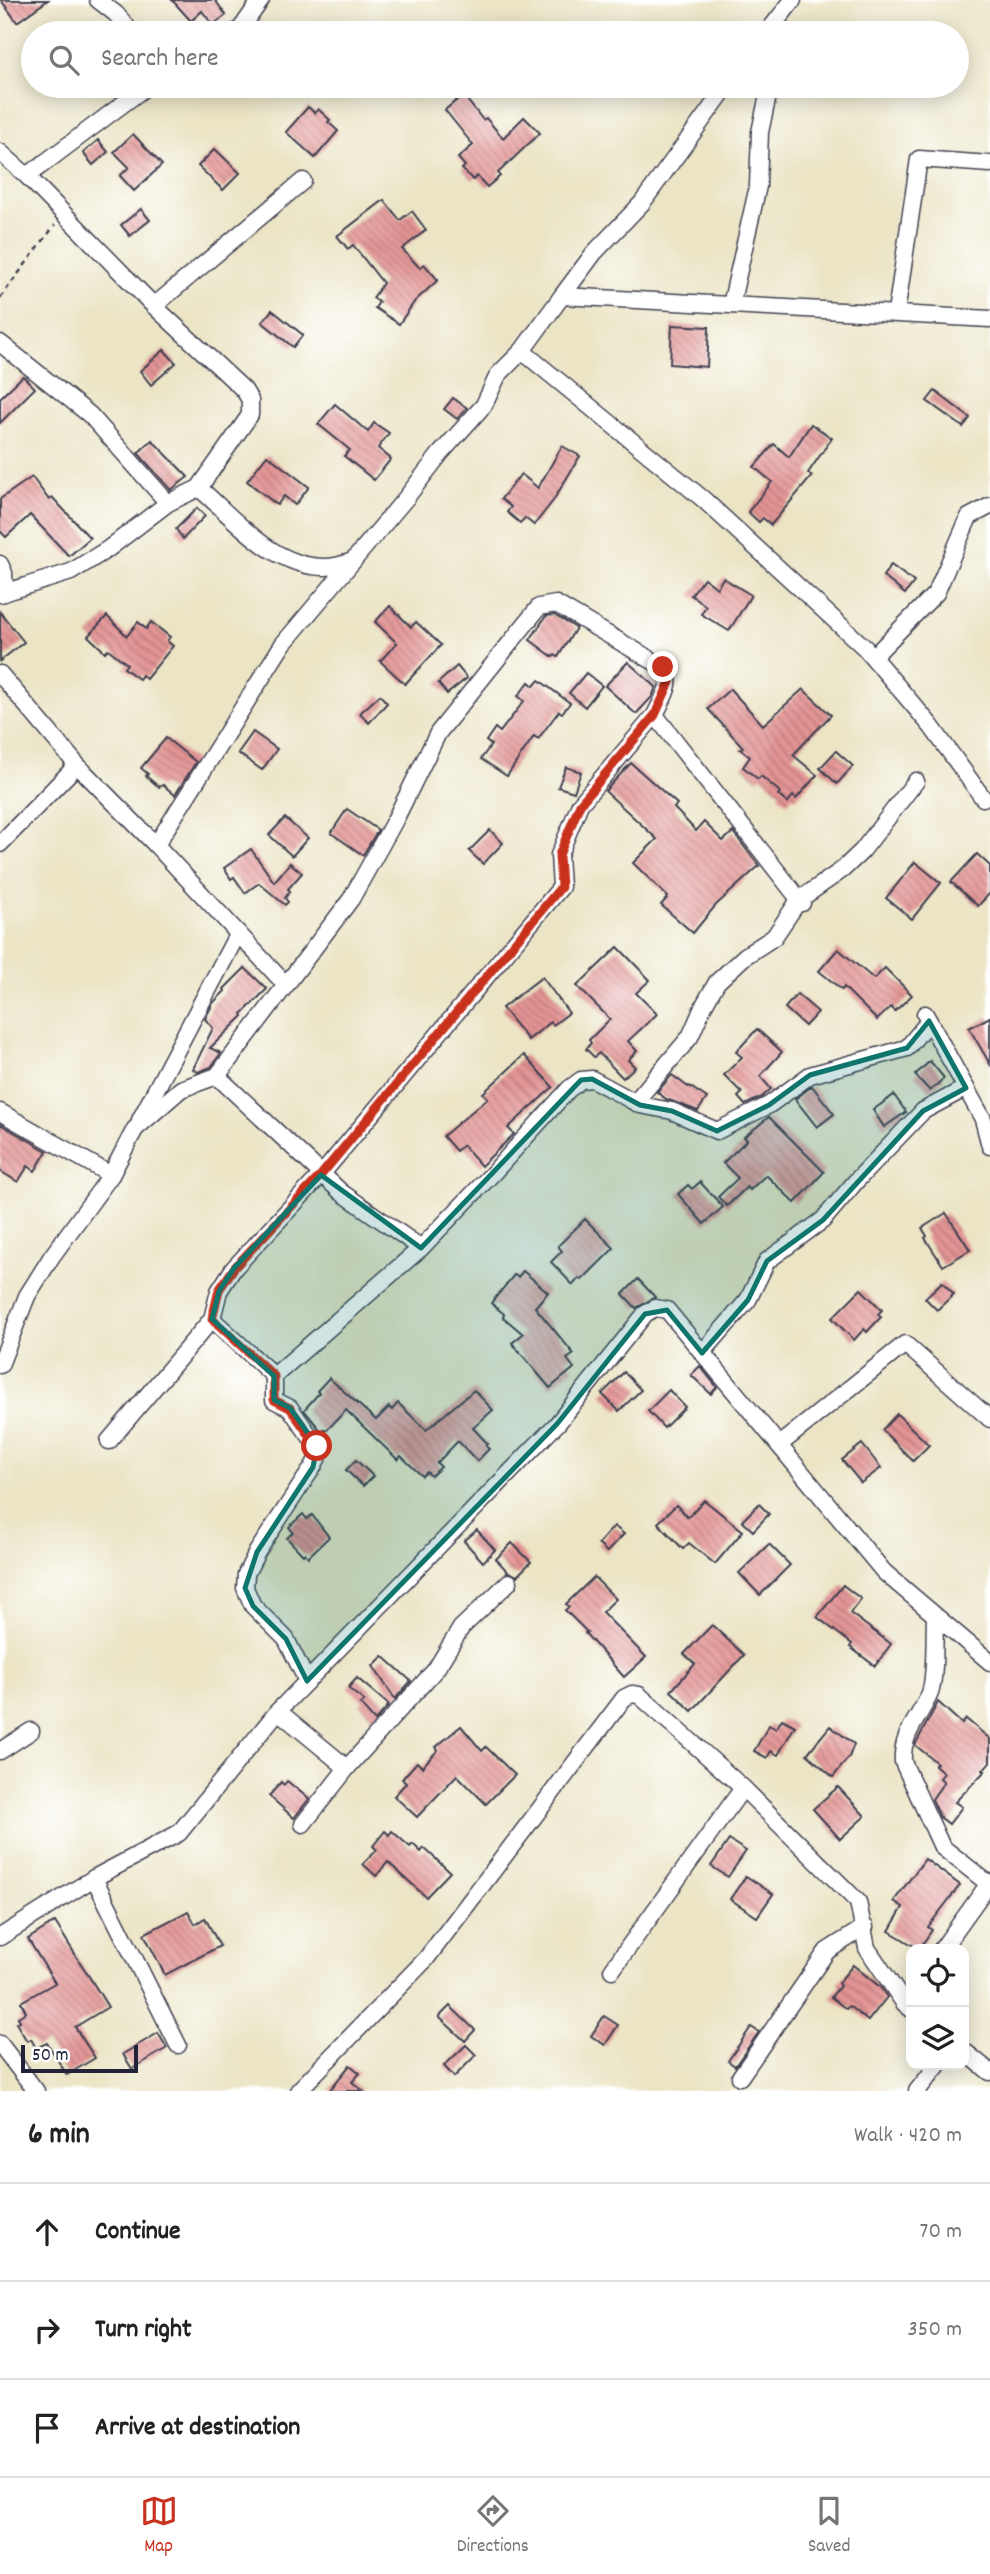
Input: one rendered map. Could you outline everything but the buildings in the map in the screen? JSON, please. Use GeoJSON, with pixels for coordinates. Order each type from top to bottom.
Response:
{"type":"FeatureCollection","features":[{"type":"Feature","properties":{"kind":"street"},"geometry":{"type":"LineString","coordinates":[[98,0],[122,21]]}},
{"type":"Feature","properties":{"kind":"street"},"geometry":{"type":"LineString","coordinates":[[246,21],[261,0]]}},
{"type":"Feature","properties":{"kind":"street"},"geometry":{"type":"LineString","coordinates":[[778,21],[793,0]]}},
{"type":"Feature","properties":{"kind":"street"},"geometry":{"type":"LineString","coordinates":[[27,176],[131,98]]}},
{"type":"Feature","properties":{"kind":"street"},"geometry":{"type":"LineString","coordinates":[[156,845],[283,644],[484,405],[498,375],[522,351],[594,253],[642,203],[718,98]]}},
{"type":"Feature","properties":{"kind":"street"},"geometry":{"type":"LineString","coordinates":[[731,305],[758,186],[760,132],[767,98]]}},
{"type":"Feature","properties":{"kind":"street"},"geometry":{"type":"LineString","coordinates":[[0,152],[27,176],[154,306],[244,390],[250,400],[250,415],[200,488],[168,503],[108,549],[71,572],[2,594],[4,573],[0,564]]}},
{"type":"Feature","properties":{"kind":"street"},"geometry":{"type":"LineString","coordinates":[[896,313],[919,159],[990,164]]}},
{"type":"Feature","properties":{"kind":"street"},"geometry":{"type":"LineString","coordinates":[[154,306],[303,181]]}},
{"type":"Feature","properties":{"kind":"street"},"geometry":{"type":"LineString","coordinates":[[562,296],[990,319]]}},
{"type":"Feature","properties":{"kind":"street"},"geometry":{"type":"LineString","coordinates":[[0,343],[90,415],[168,503]]}},
{"type":"Feature","properties":{"kind":"street"},"geometry":{"type":"LineString","coordinates":[[522,351],[703,499],[873,657],[931,726],[983,798]]}},
{"type":"Feature","properties":{"kind":"street"},"geometry":{"type":"LineString","coordinates":[[200,488],[272,552],[301,566],[328,568],[353,561]]}},
{"type":"Feature","properties":{"kind":"street"},"geometry":{"type":"LineString","coordinates":[[873,657],[936,593],[969,517],[990,506]]}},
{"type":"Feature","properties":{"kind":"street"},"geometry":{"type":"LineString","coordinates":[[109,1441],[212,1319],[219,1290],[234,1268],[321,1175],[561,887],[559,855],[580,804],[655,715],[670,682],[669,674],[663,667],[556,604],[539,607],[438,733],[395,820],[351,899],[217,1076],[181,1089],[135,1129]]}},
{"type":"Feature","properties":{"kind":"street"},"geometry":{"type":"LineString","coordinates":[[0,674],[77,765],[156,845],[286,985]]}},
{"type":"Feature","properties":{"kind":"street"},"geometry":{"type":"LineString","coordinates":[[655,715],[801,902]]}},
{"type":"Feature","properties":{"kind":"street"},"geometry":{"type":"LineString","coordinates":[[0,844],[77,765]]}},
{"type":"Feature","properties":{"kind":"street"},"geometry":{"type":"LineString","coordinates":[[635,1102],[690,1037],[717,982],[746,956],[774,937],[801,902],[862,851],[916,781]]}},
{"type":"Feature","properties":{"kind":"street"},"geometry":{"type":"LineString","coordinates":[[0,1365],[27,1296],[52,1255],[111,1175],[238,933]]}},
{"type":"Feature","properties":{"kind":"street"},"geometry":{"type":"LineString","coordinates":[[274,1376],[421,1248],[569,1089],[581,1080],[592,1079],[635,1102],[673,1111],[717,1131],[769,1105],[810,1075],[907,1048],[927,1017],[983,1119],[990,1146]]}},
{"type":"Feature","properties":{"kind":"street"},"geometry":{"type":"LineString","coordinates":[[217,1076],[341,1192],[421,1248]]}},
{"type":"Feature","properties":{"kind":"street"},"geometry":{"type":"LineString","coordinates":[[702,1353],[748,1300],[767,1261],[823,1220],[923,1111],[966,1088]]}},
{"type":"Feature","properties":{"kind":"street"},"geometry":{"type":"LineString","coordinates":[[0,1112],[111,1175]]}},
{"type":"Feature","properties":{"kind":"street"},"geometry":{"type":"LineString","coordinates":[[0,1937],[93,1878],[179,1833],[278,1711],[556,1424],[645,1314],[655,1308],[667,1310],[884,1572],[990,1662]]}},
{"type":"Feature","properties":{"kind":"street"},"geometry":{"type":"LineString","coordinates":[[212,1319],[274,1376],[274,1400],[290,1408],[317,1446],[318,1457],[257,1552],[246,1574],[245,1588],[253,1605],[286,1639],[307,1681]]}},
{"type":"Feature","properties":{"kind":"street"},"geometry":{"type":"LineString","coordinates":[[779,1445],[905,1344],[990,1419]]}},
{"type":"Feature","properties":{"kind":"street"},"geometry":{"type":"LineString","coordinates":[[303,1824],[347,1768],[436,1669],[461,1629],[509,1582]]}},
{"type":"Feature","properties":{"kind":"street"},"geometry":{"type":"LineString","coordinates":[[935,1617],[931,1691],[905,1736],[903,1762],[942,1847],[989,1883],[946,1944]]}},
{"type":"Feature","properties":{"kind":"street"},"geometry":{"type":"LineString","coordinates":[[298,2091],[426,1959],[624,1698],[632,1694],[639,1695],[743,1788],[858,1902],[867,1948],[906,1997]]}},
{"type":"Feature","properties":{"kind":"street"},"geometry":{"type":"LineString","coordinates":[[278,1711],[347,1768]]}},
{"type":"Feature","properties":{"kind":"street"},"geometry":{"type":"LineString","coordinates":[[0,1751],[31,1731]]}},
{"type":"Feature","properties":{"kind":"street"},"geometry":{"type":"LineString","coordinates":[[612,1970],[743,1788]]}},
{"type":"Feature","properties":{"kind":"street"},"geometry":{"type":"LineString","coordinates":[[93,1878],[178,2045]]}},
{"type":"Feature","properties":{"kind":"street"},"geometry":{"type":"LineString","coordinates":[[740,2077],[827,1951],[865,1927]]}},
{"type":"Feature","properties":{"kind":"street"},"geometry":{"type":"LineString","coordinates":[[2,2052],[36,2091]]}},
{"type":"Feature","properties":{"kind":"street"},"geometry":{"type":"LineString","coordinates":[[969,2055],[990,2072]]}},
{"type":"Feature","properties":{"kind":"street"},"geometry":{"type":"LineString","coordinates":[[917,2091],[934,2070]]}},
{"type":"Feature","properties":{"kind":"path"},"geometry":{"type":"LineString","coordinates":[[0,298],[63,214]]}},
{"type":"Feature","properties":{"kind":"highlighted area"},"geometry":{"type":"Polygon","coordinates":[[[929,1021],[966,1088],[923,1111],[823,1220],[767,1261],[748,1300],[702,1353],[667,1310],[645,1314],[557,1424],[307,1681],[286,1639],[253,1606],[245,1588],[257,1552],[313,1467],[317,1446],[290,1408],[274,1400],[274,1376],[212,1319],[219,1291],[234,1268],[321,1175],[421,1248],[581,1080],[592,1079],[640,1105],[672,1111],[717,1131],[769,1105],[810,1075],[907,1048],[929,1021]]]}},
{"type":"Feature","properties":{"kind":"route"},"geometry":{"type":"LineString","coordinates":[[317,1446],[290,1408],[274,1400],[274,1376],[212,1319],[219,1290],[234,1268],[321,1175],[561,887],[559,855],[580,804],[655,715],[670,682],[669,674],[663,667]]}}]}
